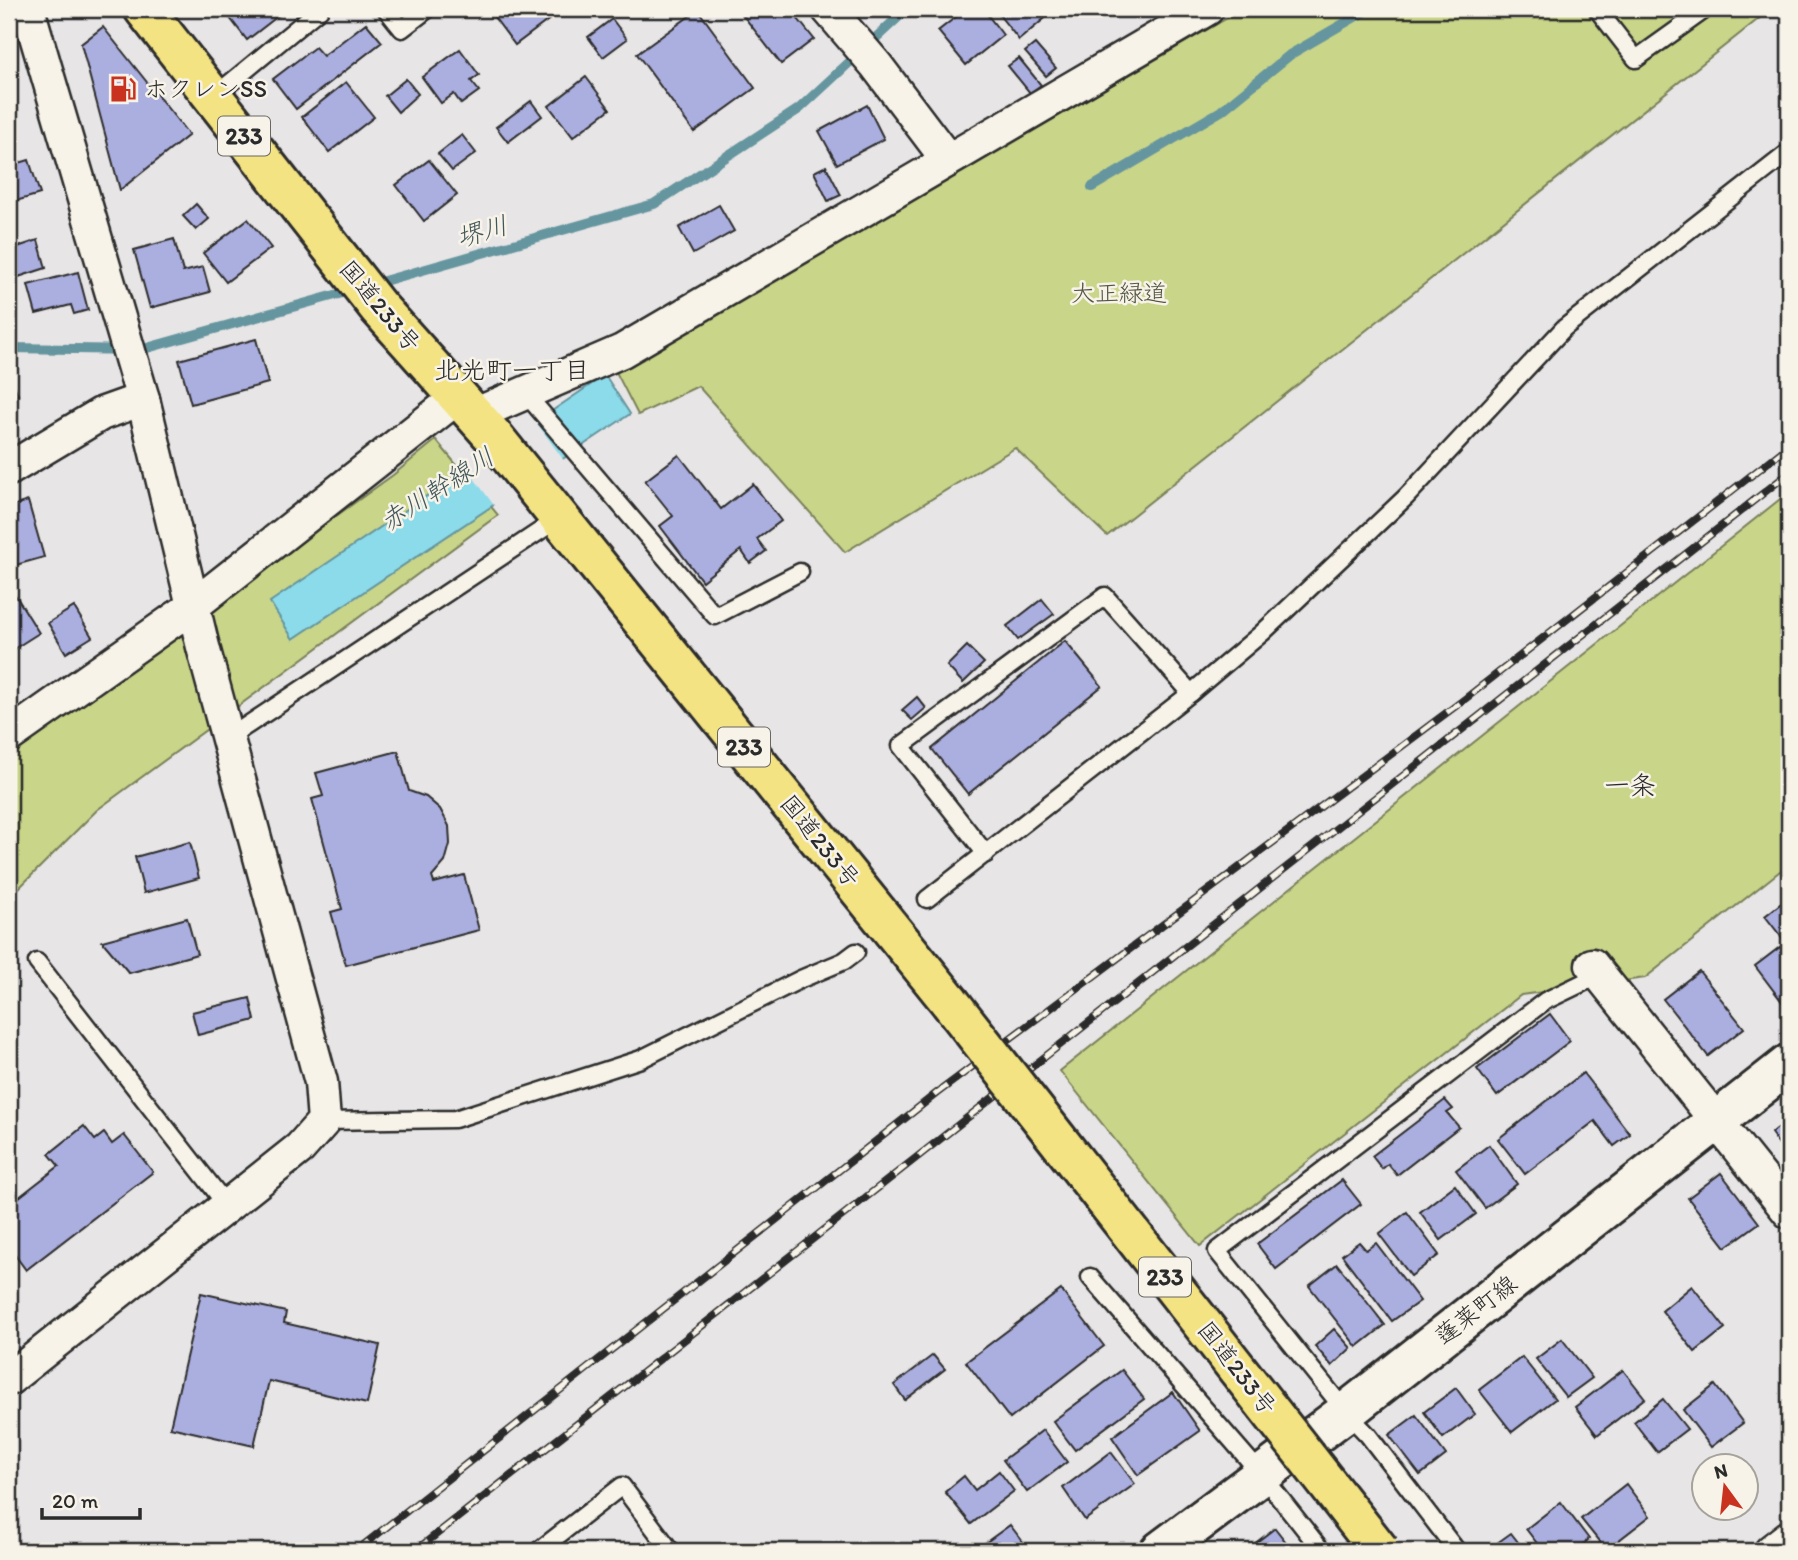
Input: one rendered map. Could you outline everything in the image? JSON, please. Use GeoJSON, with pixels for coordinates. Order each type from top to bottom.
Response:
{"type":"FeatureCollection","features":[{"type":"Feature","properties":{"kind":"highway","name":"国道233号"},"geometry":{"type":"LineString","coordinates":[[144,9],[377,307],[475,417],[950,1002],[1380,1551]]}},
{"type":"Feature","properties":{"kind":"street"},"geometry":{"type":"LineString","coordinates":[[9,1379],[300,1148],[324,1121],[320,1082],[193,606],[143,399],[28,9]]}},
{"type":"Feature","properties":{"kind":"street"},"geometry":{"type":"LineString","coordinates":[[9,736],[193,606],[475,417],[531,400],[622,351],[1203,10]]}},
{"type":"Feature","properties":{"kind":"street"},"geometry":{"type":"LineString","coordinates":[[838,20],[876,65],[947,159]]}},
{"type":"Feature","properties":{"kind":"street"},"geometry":{"type":"LineString","coordinates":[[9,469],[101,414],[143,399]]}},
{"type":"Feature","properties":{"kind":"street"},"geometry":{"type":"LineString","coordinates":[[1596,970],[1789,1212]]}},
{"type":"Feature","properties":{"kind":"street","name":"蓬莱町線"},"geometry":{"type":"LineString","coordinates":[[1160,1551],[1346,1412],[1789,1064]]}},
{"type":"Feature","properties":{"kind":"street"},"geometry":{"type":"LineString","coordinates":[[1771,1551],[1789,1537]]}},
{"type":"Feature","properties":{"kind":"lane"},"geometry":{"type":"LineString","coordinates":[[213,97],[320,9]]}},
{"type":"Feature","properties":{"kind":"lane"},"geometry":{"type":"LineString","coordinates":[[386,9],[402,29],[428,9]]}},
{"type":"Feature","properties":{"kind":"lane"},"geometry":{"type":"LineString","coordinates":[[1597,9],[1636,59],[1706,9]]}},
{"type":"Feature","properties":{"kind":"lane"},"geometry":{"type":"LineString","coordinates":[[927,899],[1191,693],[1262,633],[1406,497],[1564,328],[1789,152]]}},
{"type":"Feature","properties":{"kind":"lane"},"geometry":{"type":"LineString","coordinates":[[531,400],[715,616],[800,572]]}},
{"type":"Feature","properties":{"kind":"lane"},"geometry":{"type":"LineString","coordinates":[[228,738],[548,506]]}},
{"type":"Feature","properties":{"kind":"lane"},"geometry":{"type":"LineString","coordinates":[[986,854],[901,746],[1105,596],[1191,693]]}},
{"type":"Feature","properties":{"kind":"lane"},"geometry":{"type":"LineString","coordinates":[[324,1121],[454,1119],[641,1059],[801,979],[844,961],[856,952]]}},
{"type":"Feature","properties":{"kind":"lane"},"geometry":{"type":"LineString","coordinates":[[37,962],[228,1206]]}},
{"type":"Feature","properties":{"kind":"lane"},"geometry":{"type":"LineString","coordinates":[[1457,1551],[1368,1435],[1346,1412],[1217,1251],[1545,1001],[1596,970]]}},
{"type":"Feature","properties":{"kind":"lane"},"geometry":{"type":"LineString","coordinates":[[1090,1277],[1262,1475],[1322,1551]]}},
{"type":"Feature","properties":{"kind":"lane"},"geometry":{"type":"LineString","coordinates":[[538,1551],[622,1486],[671,1551]]}},
{"type":"Feature","properties":{"kind":"green space","name":"大正緑道"},"geometry":{"type":"Polygon","coordinates":[[[1243,9],[1771,9],[1107,536],[1015,448],[845,552],[698,386],[638,415],[614,368],[1243,9]]]}},
{"type":"Feature","properties":{"kind":"green space"},"geometry":{"type":"Polygon","coordinates":[[[436,440],[498,515],[97,810],[9,898],[9,752],[393,475],[436,440]]]}},
{"type":"Feature","properties":{"kind":"green space"},"geometry":{"type":"Polygon","coordinates":[[[1789,492],[1789,864],[1645,978],[1521,995],[1200,1246],[1060,1071],[1789,492]]]}},
{"type":"Feature","properties":{"kind":"water","name":"赤川幹線川"},"geometry":{"type":"Polygon","coordinates":[[[605,375],[630,414],[293,639],[270,602],[605,375]]]}},
{"type":"Feature","properties":{"kind":"pier"},"geometry":{"type":"Polygon","coordinates":[[[534,419],[565,462],[496,508],[465,466],[534,419]]]}},
{"type":"Feature","properties":{"kind":"building"},"geometry":{"type":"Polygon","coordinates":[[[223,9],[287,9],[247,40],[223,9]]]}},
{"type":"Feature","properties":{"kind":"building"},"geometry":{"type":"Polygon","coordinates":[[[505,9],[550,9],[555,15],[515,45],[494,17],[505,9]]]}},
{"type":"Feature","properties":{"kind":"building"},"geometry":{"type":"Polygon","coordinates":[[[738,9],[790,9],[814,39],[781,64],[738,9]]]}},
{"type":"Feature","properties":{"kind":"building"},"geometry":{"type":"Polygon","coordinates":[[[966,9],[983,9],[1003,35],[966,65],[938,31],[966,9]]]}},
{"type":"Feature","properties":{"kind":"building"},"geometry":{"type":"Polygon","coordinates":[[[1048,9],[1051,13],[1019,40],[996,11],[1048,9]]]}},
{"type":"Feature","properties":{"kind":"building"},"geometry":{"type":"Polygon","coordinates":[[[698,10],[755,88],[694,132],[637,54],[698,10]]]}},
{"type":"Feature","properties":{"kind":"building"},"geometry":{"type":"Polygon","coordinates":[[[612,19],[627,39],[603,57],[588,37],[612,19]]]}},
{"type":"Feature","properties":{"kind":"building"},"geometry":{"type":"Polygon","coordinates":[[[366,23],[382,42],[296,109],[273,79],[315,47],[323,56],[366,23]]]}},
{"type":"Feature","properties":{"kind":"building","name":"ホクレンSS"},"geometry":{"type":"Polygon","coordinates":[[[103,27],[189,135],[120,190],[81,44],[103,27]]]}},
{"type":"Feature","properties":{"kind":"building"},"geometry":{"type":"Polygon","coordinates":[[[1035,44],[1056,68],[1046,76],[1025,52],[1035,44]]]}},
{"type":"Feature","properties":{"kind":"building"},"geometry":{"type":"Polygon","coordinates":[[[460,49],[479,75],[471,81],[479,91],[461,104],[454,94],[441,103],[422,77],[460,49]]]}},
{"type":"Feature","properties":{"kind":"building"},"geometry":{"type":"Polygon","coordinates":[[[1019,58],[1041,85],[1030,93],[1008,66],[1019,58]]]}},
{"type":"Feature","properties":{"kind":"building"},"geometry":{"type":"Polygon","coordinates":[[[586,77],[610,109],[573,137],[549,106],[586,77]]]}},
{"type":"Feature","properties":{"kind":"building"},"geometry":{"type":"Polygon","coordinates":[[[406,79],[418,94],[398,112],[385,96],[406,79]]]}},
{"type":"Feature","properties":{"kind":"building"},"geometry":{"type":"Polygon","coordinates":[[[346,82],[374,117],[329,152],[302,117],[346,82]]]}},
{"type":"Feature","properties":{"kind":"building"},"geometry":{"type":"Polygon","coordinates":[[[531,101],[542,116],[508,142],[496,127],[531,101]]]}},
{"type":"Feature","properties":{"kind":"building"},"geometry":{"type":"Polygon","coordinates":[[[867,105],[884,139],[837,164],[819,131],[867,105]]]}},
{"type":"Feature","properties":{"kind":"building"},"geometry":{"type":"Polygon","coordinates":[[[462,135],[476,153],[452,171],[438,154],[462,135]]]}},
{"type":"Feature","properties":{"kind":"building"},"geometry":{"type":"Polygon","coordinates":[[[29,160],[40,194],[9,203],[9,166],[29,160]]]}},
{"type":"Feature","properties":{"kind":"building"},"geometry":{"type":"Polygon","coordinates":[[[429,160],[457,195],[424,221],[396,185],[429,160]]]}},
{"type":"Feature","properties":{"kind":"building"},"geometry":{"type":"Polygon","coordinates":[[[826,166],[841,195],[828,201],[814,172],[826,166]]]}},
{"type":"Feature","properties":{"kind":"building"},"geometry":{"type":"Polygon","coordinates":[[[196,204],[209,219],[196,230],[183,216],[196,204]]]}},
{"type":"Feature","properties":{"kind":"building"},"geometry":{"type":"Polygon","coordinates":[[[719,205],[734,231],[693,254],[679,228],[719,205]]]}},
{"type":"Feature","properties":{"kind":"building"},"geometry":{"type":"Polygon","coordinates":[[[248,219],[271,248],[226,282],[203,253],[248,219]]]}},
{"type":"Feature","properties":{"kind":"building"},"geometry":{"type":"Polygon","coordinates":[[[174,239],[183,272],[203,267],[210,292],[150,308],[134,250],[174,239]]]}},
{"type":"Feature","properties":{"kind":"building"},"geometry":{"type":"Polygon","coordinates":[[[38,240],[46,268],[9,280],[9,250],[38,240]]]}},
{"type":"Feature","properties":{"kind":"building"},"geometry":{"type":"Polygon","coordinates":[[[78,272],[88,310],[74,314],[71,305],[36,314],[28,285],[78,272]]]}},
{"type":"Feature","properties":{"kind":"building"},"geometry":{"type":"Polygon","coordinates":[[[256,339],[268,383],[191,404],[179,360],[256,339]]]}},
{"type":"Feature","properties":{"kind":"building"},"geometry":{"type":"Polygon","coordinates":[[[9,372],[18,395],[9,399],[9,372]]]}},
{"type":"Feature","properties":{"kind":"building"},"geometry":{"type":"Polygon","coordinates":[[[679,455],[721,509],[753,484],[781,521],[757,539],[766,551],[750,563],[741,550],[702,581],[660,526],[673,516],[645,481],[679,455]]]}},
{"type":"Feature","properties":{"kind":"building"},"geometry":{"type":"Polygon","coordinates":[[[28,501],[44,557],[9,567],[9,507],[28,501]]]}},
{"type":"Feature","properties":{"kind":"building"},"geometry":{"type":"Polygon","coordinates":[[[16,596],[39,633],[9,652],[9,601],[16,596]]]}},
{"type":"Feature","properties":{"kind":"building"},"geometry":{"type":"Polygon","coordinates":[[[1042,599],[1054,614],[1018,640],[1007,626],[1042,599]]]}},
{"type":"Feature","properties":{"kind":"building"},"geometry":{"type":"Polygon","coordinates":[[[74,607],[92,637],[66,653],[48,623],[74,607]]]}},
{"type":"Feature","properties":{"kind":"building"},"geometry":{"type":"Polygon","coordinates":[[[1065,641],[1102,686],[968,794],[932,749],[1065,641]]]}},
{"type":"Feature","properties":{"kind":"building"},"geometry":{"type":"Polygon","coordinates":[[[967,646],[984,663],[963,683],[947,666],[967,646]]]}},
{"type":"Feature","properties":{"kind":"building"},"geometry":{"type":"Polygon","coordinates":[[[917,697],[926,708],[912,720],[902,710],[917,697]]]}},
{"type":"Feature","properties":{"kind":"building"},"geometry":{"type":"Polygon","coordinates":[[[398,751],[409,791],[426,797],[440,809],[449,826],[450,844],[445,862],[432,877],[434,883],[464,875],[479,930],[346,965],[331,912],[342,909],[312,799],[323,796],[316,773],[398,751]]]}},
{"type":"Feature","properties":{"kind":"building"},"geometry":{"type":"Polygon","coordinates":[[[190,842],[199,878],[144,893],[135,857],[190,842]]]}},
{"type":"Feature","properties":{"kind":"building"},"geometry":{"type":"Polygon","coordinates":[[[1789,897],[1789,947],[1765,916],[1789,897]]]}},
{"type":"Feature","properties":{"kind":"building"},"geometry":{"type":"Polygon","coordinates":[[[187,918],[197,954],[129,973],[102,941],[187,918]]]}},
{"type":"Feature","properties":{"kind":"building"},"geometry":{"type":"Polygon","coordinates":[[[1780,947],[1789,958],[1789,998],[1783,1003],[1755,966],[1780,947]]]}},
{"type":"Feature","properties":{"kind":"building"},"geometry":{"type":"Polygon","coordinates":[[[1699,971],[1744,1028],[1708,1056],[1663,999],[1699,971]]]}},
{"type":"Feature","properties":{"kind":"building"},"geometry":{"type":"Polygon","coordinates":[[[250,998],[255,1020],[198,1035],[192,1012],[250,998]]]}},
{"type":"Feature","properties":{"kind":"building"},"geometry":{"type":"Polygon","coordinates":[[[1550,1014],[1570,1041],[1497,1096],[1477,1069],[1550,1014]]]}},
{"type":"Feature","properties":{"kind":"building"},"geometry":{"type":"Polygon","coordinates":[[[1583,1073],[1630,1134],[1614,1146],[1595,1121],[1525,1174],[1498,1139],[1583,1073]]]}},
{"type":"Feature","properties":{"kind":"building"},"geometry":{"type":"Polygon","coordinates":[[[1445,1100],[1453,1109],[1447,1113],[1459,1127],[1397,1175],[1388,1164],[1382,1169],[1372,1156],[1445,1100]]]}},
{"type":"Feature","properties":{"kind":"building"},"geometry":{"type":"Polygon","coordinates":[[[1789,1120],[1789,1158],[1771,1133],[1789,1120]]]}},
{"type":"Feature","properties":{"kind":"building"},"geometry":{"type":"Polygon","coordinates":[[[84,1126],[95,1140],[104,1133],[112,1144],[124,1135],[153,1172],[26,1270],[9,1247],[9,1205],[59,1166],[49,1154],[84,1126]]]}},
{"type":"Feature","properties":{"kind":"building"},"geometry":{"type":"Polygon","coordinates":[[[1489,1145],[1517,1184],[1485,1208],[1456,1170],[1489,1145]]]}},
{"type":"Feature","properties":{"kind":"building"},"geometry":{"type":"Polygon","coordinates":[[[1721,1173],[1759,1223],[1726,1247],[1688,1198],[1721,1173]]]}},
{"type":"Feature","properties":{"kind":"building"},"geometry":{"type":"Polygon","coordinates":[[[1342,1180],[1361,1204],[1276,1269],[1257,1244],[1342,1180]]]}},
{"type":"Feature","properties":{"kind":"building"},"geometry":{"type":"Polygon","coordinates":[[[1455,1185],[1476,1214],[1441,1240],[1420,1212],[1455,1185]]]}},
{"type":"Feature","properties":{"kind":"building"},"geometry":{"type":"Polygon","coordinates":[[[1407,1212],[1439,1255],[1411,1276],[1379,1234],[1407,1212]]]}},
{"type":"Feature","properties":{"kind":"building"},"geometry":{"type":"Polygon","coordinates":[[[1359,1242],[1366,1250],[1376,1243],[1420,1301],[1392,1321],[1342,1255],[1359,1242]]]}},
{"type":"Feature","properties":{"kind":"building"},"geometry":{"type":"Polygon","coordinates":[[[1337,1264],[1385,1325],[1357,1347],[1309,1286],[1337,1264]]]}},
{"type":"Feature","properties":{"kind":"building"},"geometry":{"type":"Polygon","coordinates":[[[1692,1286],[1725,1328],[1695,1352],[1662,1311],[1692,1286]]]}},
{"type":"Feature","properties":{"kind":"building"},"geometry":{"type":"Polygon","coordinates":[[[1061,1290],[1104,1346],[1010,1419],[966,1362],[1061,1290]]]}},
{"type":"Feature","properties":{"kind":"building"},"geometry":{"type":"Polygon","coordinates":[[[201,1293],[286,1312],[284,1323],[380,1345],[367,1404],[269,1381],[254,1446],[170,1427],[201,1293]]]}},
{"type":"Feature","properties":{"kind":"building"},"geometry":{"type":"Polygon","coordinates":[[[1334,1329],[1351,1348],[1332,1366],[1315,1346],[1334,1329]]]}},
{"type":"Feature","properties":{"kind":"building"},"geometry":{"type":"Polygon","coordinates":[[[1562,1339],[1592,1378],[1566,1397],[1536,1359],[1562,1339]]]}},
{"type":"Feature","properties":{"kind":"building"},"geometry":{"type":"Polygon","coordinates":[[[933,1355],[945,1369],[905,1400],[894,1385],[933,1355]]]}},
{"type":"Feature","properties":{"kind":"building"},"geometry":{"type":"Polygon","coordinates":[[[1522,1357],[1555,1399],[1512,1432],[1479,1390],[1522,1357]]]}},
{"type":"Feature","properties":{"kind":"building"},"geometry":{"type":"Polygon","coordinates":[[[1122,1370],[1144,1399],[1075,1450],[1053,1421],[1122,1370]]]}},
{"type":"Feature","properties":{"kind":"building"},"geometry":{"type":"Polygon","coordinates":[[[1623,1370],[1645,1398],[1597,1435],[1575,1407],[1623,1370]]]}},
{"type":"Feature","properties":{"kind":"building"},"geometry":{"type":"Polygon","coordinates":[[[1715,1385],[1743,1423],[1711,1447],[1683,1410],[1715,1385]]]}},
{"type":"Feature","properties":{"kind":"building"},"geometry":{"type":"Polygon","coordinates":[[[1456,1388],[1475,1414],[1443,1438],[1424,1412],[1456,1388]]]}},
{"type":"Feature","properties":{"kind":"building"},"geometry":{"type":"Polygon","coordinates":[[[1173,1392],[1200,1431],[1138,1475],[1112,1437],[1173,1392]]]}},
{"type":"Feature","properties":{"kind":"building"},"geometry":{"type":"Polygon","coordinates":[[[1663,1399],[1687,1429],[1657,1452],[1634,1422],[1663,1399]]]}},
{"type":"Feature","properties":{"kind":"building"},"geometry":{"type":"Polygon","coordinates":[[[1416,1415],[1446,1455],[1420,1475],[1389,1435],[1416,1415]]]}},
{"type":"Feature","properties":{"kind":"building"},"geometry":{"type":"Polygon","coordinates":[[[1043,1430],[1067,1462],[1027,1492],[1003,1460],[1043,1430]]]}},
{"type":"Feature","properties":{"kind":"building"},"geometry":{"type":"Polygon","coordinates":[[[1111,1452],[1135,1484],[1085,1520],[1063,1488],[1111,1452]]]}},
{"type":"Feature","properties":{"kind":"building"},"geometry":{"type":"Polygon","coordinates":[[[999,1471],[1014,1491],[971,1524],[945,1492],[964,1476],[975,1490],[999,1471]]]}},
{"type":"Feature","properties":{"kind":"building"},"geometry":{"type":"Polygon","coordinates":[[[1626,1484],[1650,1516],[1606,1550],[1581,1519],[1626,1484]]]}},
{"type":"Feature","properties":{"kind":"building"},"geometry":{"type":"Polygon","coordinates":[[[1561,1502],[1589,1539],[1579,1548],[1581,1551],[1543,1551],[1526,1529],[1561,1502]]]}},
{"type":"Feature","properties":{"kind":"building"},"geometry":{"type":"Polygon","coordinates":[[[1010,1525],[1030,1551],[974,1551],[1010,1525]]]}},
{"type":"Feature","properties":{"kind":"building"},"geometry":{"type":"Polygon","coordinates":[[[1275,1528],[1293,1551],[1245,1551],[1275,1528]]]}},
{"type":"Feature","properties":{"kind":"building"},"geometry":{"type":"Polygon","coordinates":[[[1511,1533],[1525,1551],[1486,1551],[1511,1533]]]}},
{"type":"Feature","properties":{"kind":"waterway","name":"堺川"},"geometry":{"type":"LineString","coordinates":[[370,285],[654,204],[799,109],[907,9]]}},
{"type":"Feature","properties":{"kind":"waterway"},"geometry":{"type":"LineString","coordinates":[[1092,187],[1221,111],[1291,54],[1369,9]]}},
{"type":"Feature","properties":{"kind":"waterway","name":"堺川"},"geometry":{"type":"LineString","coordinates":[[9,348],[140,350],[353,290]]}},
{"type":"Feature","properties":{"kind":"railway"},"geometry":{"type":"LineString","coordinates":[[356,1551],[937,1093],[1461,702],[1789,446]]}},
{"type":"Feature","properties":{"kind":"railway"},"geometry":{"type":"LineString","coordinates":[[415,1551],[1789,473]]}},
{"type":"Feature","properties":{"kind":"place","name":"ホクレンSS"},"geometry":{"type":"Point","coordinates":[123,89]}},
{"type":"Feature","properties":{"kind":"district","name":"北光町一丁目"},"geometry":{"type":"Point","coordinates":[512,370]}},
{"type":"Feature","properties":{"kind":"district","name":"一条"},"geometry":{"type":"Point","coordinates":[1630,785]}}]}
